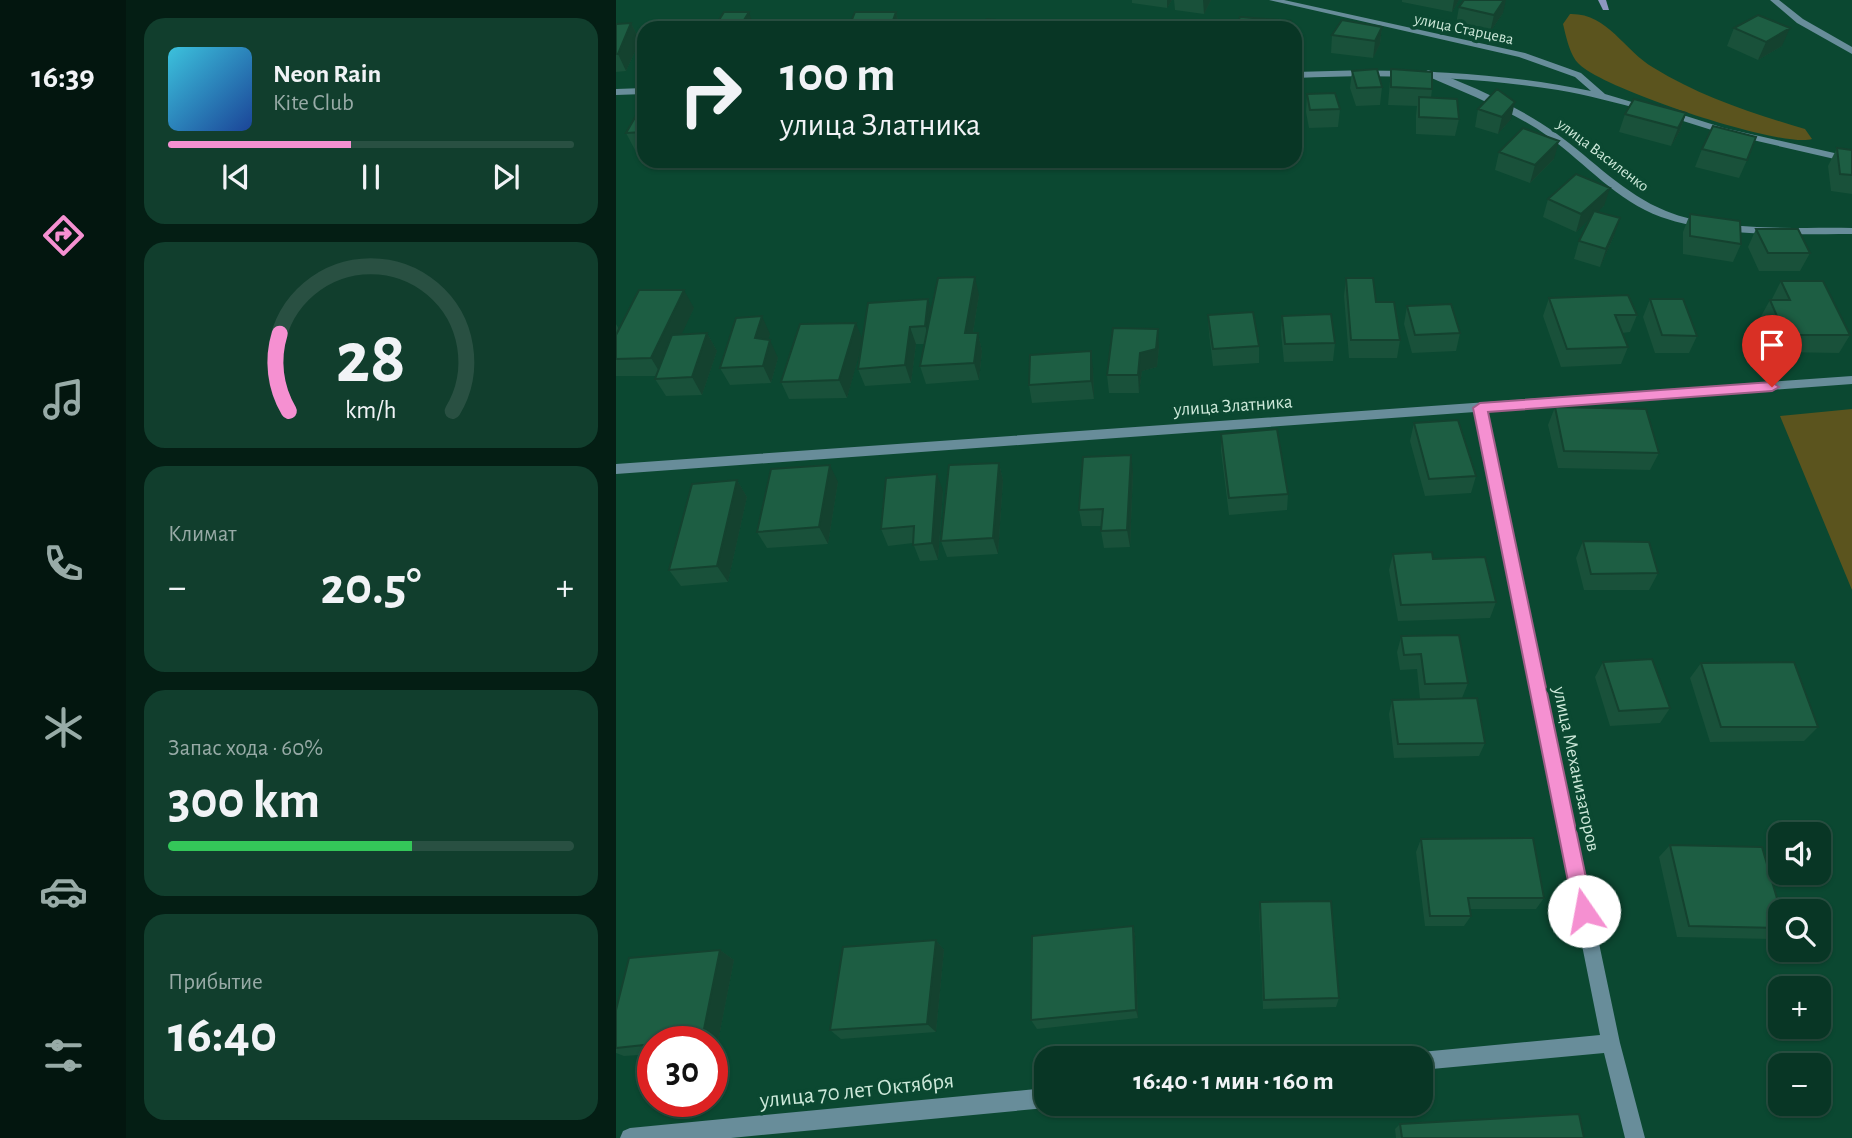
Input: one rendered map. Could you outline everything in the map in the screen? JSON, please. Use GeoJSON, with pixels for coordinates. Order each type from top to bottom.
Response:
{"type":"FeatureCollection","features":[{"type":"Feature","properties":{"kind":"street","name":"улица Старцева"},"geometry":{"type":"LineString","coordinates":[[1273,0],[1522,55],[1578,75],[1600,94]]}},
{"type":"Feature","properties":{"kind":"street"},"geometry":{"type":"LineString","coordinates":[[1774,0],[1800,22],[1852,51]]}},
{"type":"Feature","properties":{"kind":"street","name":"улица Василенко"},"geometry":{"type":"LineString","coordinates":[[1428,73],[1524,117],[1553,136],[1625,194],[1667,215],[1694,222],[1775,230],[1852,231]]}},
{"type":"Feature","properties":{"kind":"street","name":"улица Василенко"},"geometry":{"type":"LineString","coordinates":[[1302,75],[1428,73],[1533,83],[1600,94],[1721,130],[1852,160]]}},
{"type":"Feature","properties":{"kind":"street"},"geometry":{"type":"LineString","coordinates":[[616,92],[637,91]]}},
{"type":"Feature","properties":{"kind":"street","name":"улица Златника"},"geometry":{"type":"LineString","coordinates":[[616,469],[1852,380]]}},
{"type":"Feature","properties":{"kind":"street","name":"улица Механизаторов"},"geometry":{"type":"LineString","coordinates":[[1480,408],[1611,1043],[1635,1138]]}},
{"type":"Feature","properties":{"kind":"street"},"geometry":{"type":"LineString","coordinates":[[1433,1061],[1611,1043]]}},
{"type":"Feature","properties":{"kind":"street","name":"улица 70 лет Октября"},"geometry":{"type":"LineString","coordinates":[[630,1138],[1034,1099]]}},
{"type":"Feature","properties":{"kind":"shaded area"},"geometry":{"type":"Polygon","coordinates":[[[1570,14],[1595,19],[1643,60],[1671,78],[1727,103],[1805,129],[1812,139],[1795,140],[1767,135],[1694,115],[1621,88],[1595,75],[1579,64],[1571,51],[1563,24],[1570,14]]]}},
{"type":"Feature","properties":{"kind":"shaded area"},"geometry":{"type":"Polygon","coordinates":[[[1852,409],[1852,590],[1780,416],[1852,409]]]}},
{"type":"Feature","properties":{"kind":"building"},"geometry":{"type":"Polygon","coordinates":[[[1464,0],[1504,0],[1494,15],[1459,7],[1464,0]]]}},
{"type":"Feature","properties":{"kind":"building"},"geometry":{"type":"Polygon","coordinates":[[[724,12],[749,12],[743,21],[718,21],[724,12]]]}},
{"type":"Feature","properties":{"kind":"building"},"geometry":{"type":"Polygon","coordinates":[[[855,12],[896,12],[893,21],[851,21],[855,12]]]}},
{"type":"Feature","properties":{"kind":"building"},"geometry":{"type":"Polygon","coordinates":[[[1758,15],[1790,28],[1766,42],[1734,28],[1758,15]]]}},
{"type":"Feature","properties":{"kind":"building"},"geometry":{"type":"Polygon","coordinates":[[[1240,17],[1291,21],[1239,21],[1240,17]]]}},
{"type":"Feature","properties":{"kind":"building"},"geometry":{"type":"Polygon","coordinates":[[[1342,20],[1382,27],[1375,41],[1332,35],[1342,20]]]}},
{"type":"Feature","properties":{"kind":"building"},"geometry":{"type":"Polygon","coordinates":[[[631,23],[618,54],[616,54],[616,24],[631,23]]]}},
{"type":"Feature","properties":{"kind":"building"},"geometry":{"type":"Polygon","coordinates":[[[1377,69],[1382,87],[1357,88],[1352,71],[1377,69]]]}},
{"type":"Feature","properties":{"kind":"building"},"geometry":{"type":"Polygon","coordinates":[[[1391,69],[1432,72],[1432,89],[1391,87],[1391,69]]]}},
{"type":"Feature","properties":{"kind":"building"},"geometry":{"type":"Polygon","coordinates":[[[1497,89],[1515,102],[1502,117],[1478,109],[1497,89]]]}},
{"type":"Feature","properties":{"kind":"building"},"geometry":{"type":"Polygon","coordinates":[[[1335,93],[1340,109],[1310,110],[1307,94],[1335,93]]]}},
{"type":"Feature","properties":{"kind":"building"},"geometry":{"type":"Polygon","coordinates":[[[1419,97],[1457,99],[1459,119],[1419,117],[1419,97]]]}},
{"type":"Feature","properties":{"kind":"building"},"geometry":{"type":"Polygon","coordinates":[[[1634,99],[1686,113],[1678,128],[1625,114],[1634,99]]]}},
{"type":"Feature","properties":{"kind":"building"},"geometry":{"type":"Polygon","coordinates":[[[637,114],[637,132],[626,133],[637,114]]]}},
{"type":"Feature","properties":{"kind":"building"},"geometry":{"type":"Polygon","coordinates":[[[1713,126],[1756,137],[1747,160],[1702,149],[1713,126]]]}},
{"type":"Feature","properties":{"kind":"building"},"geometry":{"type":"Polygon","coordinates":[[[1523,128],[1559,141],[1535,165],[1499,152],[1523,128]]]}},
{"type":"Feature","properties":{"kind":"building"},"geometry":{"type":"Polygon","coordinates":[[[1837,148],[1852,150],[1852,175],[1840,174],[1837,148]]]}},
{"type":"Feature","properties":{"kind":"building"},"geometry":{"type":"Polygon","coordinates":[[[1576,174],[1610,188],[1581,214],[1548,199],[1576,174]]]}},
{"type":"Feature","properties":{"kind":"building"},"geometry":{"type":"Polygon","coordinates":[[[1594,211],[1620,218],[1606,249],[1579,241],[1594,211]]]}},
{"type":"Feature","properties":{"kind":"building"},"geometry":{"type":"Polygon","coordinates":[[[1690,214],[1740,221],[1741,244],[1690,236],[1690,214]]]}},
{"type":"Feature","properties":{"kind":"building"},"geometry":{"type":"Polygon","coordinates":[[[1756,229],[1798,229],[1810,253],[1768,253],[1756,229]]]}},
{"type":"Feature","properties":{"kind":"building"},"geometry":{"type":"Polygon","coordinates":[[[975,277],[965,333],[978,333],[974,363],[920,366],[938,278],[975,277]]]}},
{"type":"Feature","properties":{"kind":"building"},"geometry":{"type":"Polygon","coordinates":[[[1346,278],[1373,278],[1376,302],[1394,302],[1400,340],[1351,340],[1346,278]]]}},
{"type":"Feature","properties":{"kind":"building"},"geometry":{"type":"Polygon","coordinates":[[[1781,281],[1823,281],[1850,335],[1785,335],[1770,300],[1790,300],[1781,281]]]}},
{"type":"Feature","properties":{"kind":"building"},"geometry":{"type":"Polygon","coordinates":[[[639,290],[684,290],[651,358],[616,359],[616,335],[639,290]]]}},
{"type":"Feature","properties":{"kind":"building"},"geometry":{"type":"Polygon","coordinates":[[[1628,295],[1637,315],[1615,315],[1628,347],[1567,349],[1549,298],[1628,295]]]}},
{"type":"Feature","properties":{"kind":"building"},"geometry":{"type":"Polygon","coordinates":[[[928,299],[925,326],[910,327],[905,365],[858,369],[868,303],[928,299]]]}},
{"type":"Feature","properties":{"kind":"building"},"geometry":{"type":"Polygon","coordinates":[[[1650,299],[1683,299],[1697,336],[1662,335],[1650,299]]]}},
{"type":"Feature","properties":{"kind":"building"},"geometry":{"type":"Polygon","coordinates":[[[1451,304],[1460,333],[1415,335],[1407,306],[1451,304]]]}},
{"type":"Feature","properties":{"kind":"building"},"geometry":{"type":"Polygon","coordinates":[[[1253,312],[1259,346],[1213,349],[1208,315],[1253,312]]]}},
{"type":"Feature","properties":{"kind":"building"},"geometry":{"type":"Polygon","coordinates":[[[1331,314],[1335,343],[1285,344],[1282,316],[1331,314]]]}},
{"type":"Feature","properties":{"kind":"building"},"geometry":{"type":"Polygon","coordinates":[[[762,316],[755,338],[770,340],[763,366],[720,368],[736,318],[762,316]]]}},
{"type":"Feature","properties":{"kind":"building"},"geometry":{"type":"Polygon","coordinates":[[[856,323],[839,380],[781,382],[800,324],[856,323]]]}},
{"type":"Feature","properties":{"kind":"building"},"geometry":{"type":"Polygon","coordinates":[[[1113,328],[1158,329],[1156,349],[1140,353],[1138,375],[1107,375],[1113,328]]]}},
{"type":"Feature","properties":{"kind":"building"},"geometry":{"type":"Polygon","coordinates":[[[707,333],[692,377],[655,379],[672,335],[707,333]]]}},
{"type":"Feature","properties":{"kind":"building"},"geometry":{"type":"Polygon","coordinates":[[[1091,351],[1091,381],[1029,385],[1030,355],[1091,351]]]}},
{"type":"Feature","properties":{"kind":"building"},"geometry":{"type":"Polygon","coordinates":[[[1555,407],[1646,409],[1659,453],[1564,451],[1555,407]]]}},
{"type":"Feature","properties":{"kind":"building"},"geometry":{"type":"Polygon","coordinates":[[[1458,420],[1476,476],[1429,479],[1414,423],[1458,420]]]}},
{"type":"Feature","properties":{"kind":"building"},"geometry":{"type":"Polygon","coordinates":[[[1277,429],[1288,494],[1229,498],[1221,434],[1277,429]]]}},
{"type":"Feature","properties":{"kind":"building"},"geometry":{"type":"Polygon","coordinates":[[[1131,455],[1127,530],[1101,531],[1103,509],[1079,510],[1083,457],[1131,455]]]}},
{"type":"Feature","properties":{"kind":"building"},"geometry":{"type":"Polygon","coordinates":[[[999,463],[993,538],[941,541],[949,465],[999,463]]]}},
{"type":"Feature","properties":{"kind":"building"},"geometry":{"type":"Polygon","coordinates":[[[830,465],[819,527],[757,532],[771,469],[830,465]]]}},
{"type":"Feature","properties":{"kind":"building"},"geometry":{"type":"Polygon","coordinates":[[[937,474],[932,543],[913,545],[914,526],[881,529],[886,478],[937,474]]]}},
{"type":"Feature","properties":{"kind":"building"},"geometry":{"type":"Polygon","coordinates":[[[737,480],[717,566],[669,570],[692,484],[737,480]]]}},
{"type":"Feature","properties":{"kind":"building"},"geometry":{"type":"Polygon","coordinates":[[[1583,541],[1649,542],[1658,573],[1591,574],[1583,541]]]}},
{"type":"Feature","properties":{"kind":"building"},"geometry":{"type":"Polygon","coordinates":[[[1432,552],[1433,559],[1485,557],[1496,602],[1401,605],[1393,554],[1432,552]]]}},
{"type":"Feature","properties":{"kind":"building"},"geometry":{"type":"Polygon","coordinates":[[[1459,635],[1468,683],[1425,684],[1421,654],[1404,655],[1401,636],[1459,635]]]}},
{"type":"Feature","properties":{"kind":"building"},"geometry":{"type":"Polygon","coordinates":[[[1652,659],[1670,708],[1619,711],[1603,662],[1652,659]]]}},
{"type":"Feature","properties":{"kind":"building"},"geometry":{"type":"Polygon","coordinates":[[[1794,662],[1818,727],[1721,727],[1701,663],[1794,662]]]}},
{"type":"Feature","properties":{"kind":"building"},"geometry":{"type":"Polygon","coordinates":[[[1477,698],[1485,743],[1398,744],[1392,700],[1477,698]]]}},
{"type":"Feature","properties":{"kind":"building"},"geometry":{"type":"Polygon","coordinates":[[[1533,838],[1544,898],[1468,898],[1471,916],[1430,916],[1421,839],[1533,838]]]}},
{"type":"Feature","properties":{"kind":"building"},"geometry":{"type":"Polygon","coordinates":[[[1670,845],[1762,847],[1768,868],[1768,885],[1773,885],[1777,899],[1768,899],[1768,928],[1689,926],[1670,845]]]}},
{"type":"Feature","properties":{"kind":"building"},"geometry":{"type":"Polygon","coordinates":[[[1331,901],[1339,998],[1264,1000],[1260,902],[1331,901]]]}},
{"type":"Feature","properties":{"kind":"building"},"geometry":{"type":"Polygon","coordinates":[[[1133,926],[1136,1010],[1031,1020],[1032,936],[1133,926]]]}},
{"type":"Feature","properties":{"kind":"building"},"geometry":{"type":"Polygon","coordinates":[[[936,940],[927,1024],[830,1030],[843,947],[936,940]]]}},
{"type":"Feature","properties":{"kind":"building"},"geometry":{"type":"Polygon","coordinates":[[[720,950],[705,1026],[637,1026],[637,1046],[616,1048],[616,1010],[629,958],[720,950]]]}},
{"type":"Feature","properties":{"kind":"building"},"geometry":{"type":"Polygon","coordinates":[[[1579,1114],[1584,1138],[1402,1138],[1400,1124],[1579,1114]]]}},
{"type":"Feature","properties":{"kind":"waterway"},"geometry":{"type":"LineString","coordinates":[[1602,0],[1606,8]]}},
{"type":"Feature","properties":{"kind":"route"},"geometry":{"type":"LineString","coordinates":[[1584,911],[1480,408],[1772,387]]}}]}
